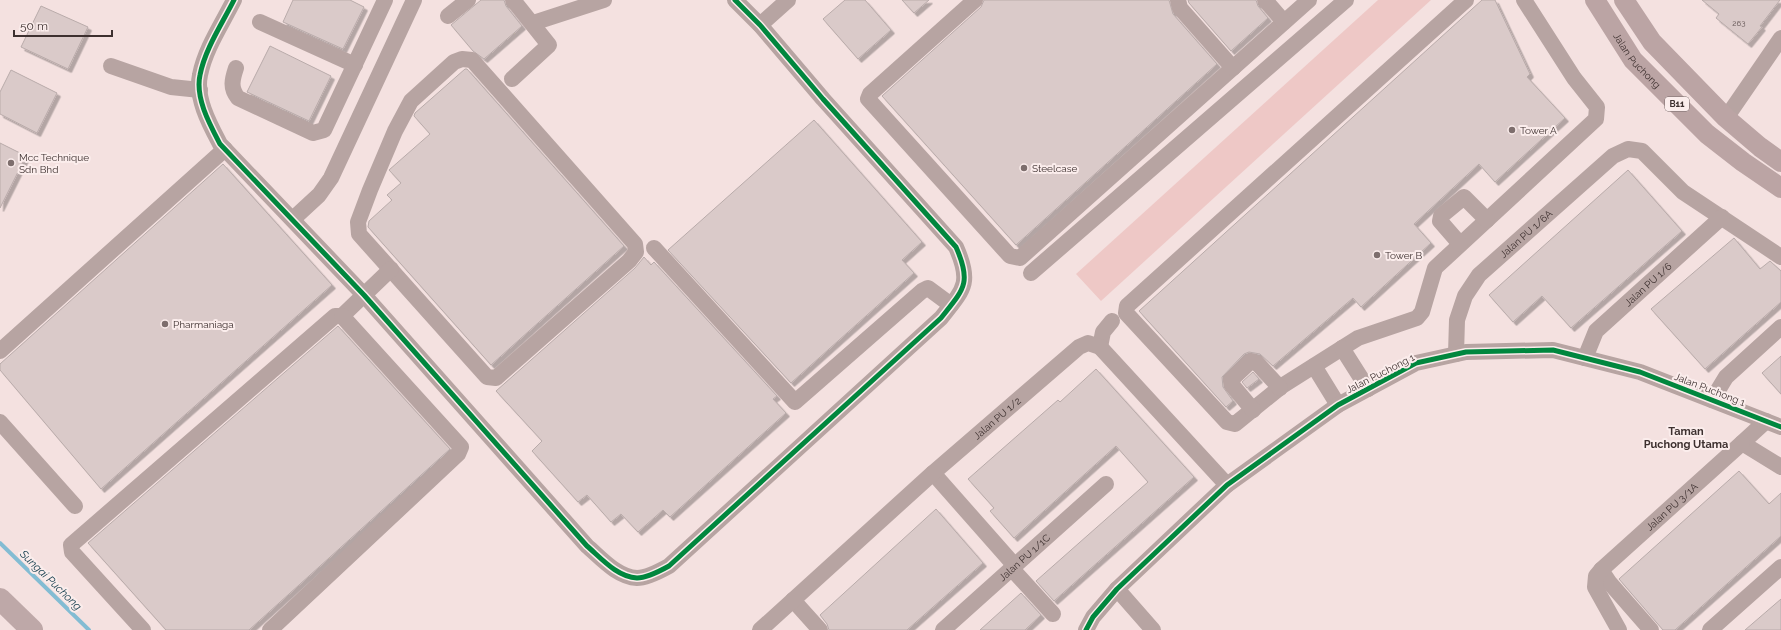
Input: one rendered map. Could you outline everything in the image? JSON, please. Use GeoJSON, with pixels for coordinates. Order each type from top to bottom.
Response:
{"type":"FeatureCollection","features":[{"type":"Feature","properties":{"kind":"highway"},"geometry":{"type":"LineString","coordinates":[[0,599],[32,630]]}},
{"type":"Feature","properties":{"kind":"main road","name":"Jalan Puchong"},"geometry":{"type":"LineString","coordinates":[[1595,0],[1633,60],[1707,134],[1743,162],[1781,188]]}},
{"type":"Feature","properties":{"kind":"main road","name":"B11"},"geometry":{"type":"LineString","coordinates":[[1624,0],[1652,42],[1726,118],[1760,147],[1781,162]]}},
{"type":"Feature","properties":{"kind":"street"},"geometry":{"type":"LineString","coordinates":[[234,0],[204,60],[199,76],[203,106],[210,126],[220,144],[364,295],[587,546],[607,564],[622,573],[637,578],[657,572],[669,566],[940,318],[959,296],[965,282],[964,264],[956,247],[823,99],[760,25],[736,0]]}},
{"type":"Feature","properties":{"kind":"street"},"geometry":{"type":"LineString","coordinates":[[236,68],[231,82],[238,98],[313,133],[324,130],[384,0]]}},
{"type":"Feature","properties":{"kind":"street"},"geometry":{"type":"LineString","coordinates":[[293,219],[319,195],[331,178],[414,0]]}},
{"type":"Feature","properties":{"kind":"street"},"geometry":{"type":"LineString","coordinates":[[448,16],[468,0]]}},
{"type":"Feature","properties":{"kind":"street"},"geometry":{"type":"LineString","coordinates":[[512,79],[549,46],[533,23],[513,0]]}},
{"type":"Feature","properties":{"kind":"street"},"geometry":{"type":"LineString","coordinates":[[533,23],[604,0]]}},
{"type":"Feature","properties":{"kind":"street"},"geometry":{"type":"LineString","coordinates":[[760,25],[788,0]]}},
{"type":"Feature","properties":{"kind":"street"},"geometry":{"type":"LineString","coordinates":[[975,0],[870,94],[868,99],[1010,256],[1020,258],[1308,0]]}},
{"type":"Feature","properties":{"kind":"street"},"geometry":{"type":"LineString","coordinates":[[1178,0],[1180,8],[1233,68]]}},
{"type":"Feature","properties":{"kind":"street"},"geometry":{"type":"LineString","coordinates":[[1265,0],[1284,22]]}},
{"type":"Feature","properties":{"kind":"street"},"geometry":{"type":"LineString","coordinates":[[1031,274],[1346,0]]}},
{"type":"Feature","properties":{"kind":"street"},"geometry":{"type":"LineString","coordinates":[[1466,0],[1127,306],[1126,313],[1227,422],[1235,424],[1280,388],[1358,338],[1418,318],[1422,312],[1435,268],[1596,119],[1598,115],[1597,107],[1574,78],[1524,0]]}},
{"type":"Feature","properties":{"kind":"street"},"geometry":{"type":"LineString","coordinates":[[260,22],[355,65]]}},
{"type":"Feature","properties":{"kind":"street"},"geometry":{"type":"LineString","coordinates":[[1726,118],[1781,38]]}},
{"type":"Feature","properties":{"kind":"street"},"geometry":{"type":"LineString","coordinates":[[462,59],[472,60],[635,244],[636,252],[629,261],[496,378],[487,377],[390,269],[359,234],[358,222],[395,131],[411,101],[454,62],[462,59]]}},
{"type":"Feature","properties":{"kind":"street"},"geometry":{"type":"LineString","coordinates":[[111,66],[171,87],[200,90]]}},
{"type":"Feature","properties":{"kind":"street"},"geometry":{"type":"LineString","coordinates":[[0,351],[225,149]]}},
{"type":"Feature","properties":{"kind":"street","name":"Jalan PU 1/6A"},"geometry":{"type":"LineString","coordinates":[[1456,354],[1457,320],[1465,296],[1479,275],[1613,156],[1628,149],[1642,151],[1683,192],[1722,218]]}},
{"type":"Feature","properties":{"kind":"street"},"geometry":{"type":"LineString","coordinates":[[1460,244],[1440,221],[1441,216],[1464,197],[1487,220]]}},
{"type":"Feature","properties":{"kind":"street"},"geometry":{"type":"LineString","coordinates":[[1722,218],[1781,257]]}},
{"type":"Feature","properties":{"kind":"street","name":"Jalan PU 1/6"},"geometry":{"type":"LineString","coordinates":[[1585,358],[1596,331],[1722,218]]}},
{"type":"Feature","properties":{"kind":"street"},"geometry":{"type":"LineString","coordinates":[[654,248],[795,402],[922,291],[928,288],[951,305]]}},
{"type":"Feature","properties":{"kind":"street"},"geometry":{"type":"LineString","coordinates":[[144,630],[72,552],[71,545],[335,316],[342,316],[390,269]]}},
{"type":"Feature","properties":{"kind":"street"},"geometry":{"type":"LineString","coordinates":[[270,630],[458,454],[461,447],[342,316]]}},
{"type":"Feature","properties":{"kind":"street"},"geometry":{"type":"LineString","coordinates":[[1112,321],[1103,332],[1100,346],[1227,485]]}},
{"type":"Feature","properties":{"kind":"street"},"geometry":{"type":"LineString","coordinates":[[1712,400],[1726,377],[1781,328]]}},
{"type":"Feature","properties":{"kind":"street","name":"Jalan PU 1/2"},"geometry":{"type":"LineString","coordinates":[[760,630],[934,473],[1079,348],[1088,343],[1100,346]]}},
{"type":"Feature","properties":{"kind":"street"},"geometry":{"type":"LineString","coordinates":[[1342,348],[1368,389]]}},
{"type":"Feature","properties":{"kind":"street","name":"Jalan Puchong 1"},"geometry":{"type":"LineString","coordinates":[[1086,630],[1094,617],[1117,590],[1227,485],[1338,405],[1416,363],[1466,352],[1553,350],[1640,372],[1781,427]]}},
{"type":"Feature","properties":{"kind":"street"},"geometry":{"type":"LineString","coordinates":[[1252,410],[1232,385],[1231,380],[1251,361],[1257,363],[1280,388]]}},
{"type":"Feature","properties":{"kind":"street"},"geometry":{"type":"LineString","coordinates":[[1314,366],[1338,405]]}},
{"type":"Feature","properties":{"kind":"street","name":"Jalan PU 3/1A"},"geometry":{"type":"LineString","coordinates":[[1601,570],[1766,421]]}},
{"type":"Feature","properties":{"kind":"street"},"geometry":{"type":"LineString","coordinates":[[0,422],[75,506]]}},
{"type":"Feature","properties":{"kind":"street"},"geometry":{"type":"LineString","coordinates":[[1742,443],[1781,467]]}},
{"type":"Feature","properties":{"kind":"street"},"geometry":{"type":"LineString","coordinates":[[934,473],[1053,614]]}},
{"type":"Feature","properties":{"kind":"street","name":"Jalan PU 1/1C"},"geometry":{"type":"LineString","coordinates":[[943,630],[1106,484]]}},
{"type":"Feature","properties":{"kind":"street"},"geometry":{"type":"LineString","coordinates":[[1710,630],[1781,567]]}},
{"type":"Feature","properties":{"kind":"street"},"geometry":{"type":"LineString","coordinates":[[1619,630],[1595,586],[1596,576],[1601,570],[1609,582],[1651,630]]}},
{"type":"Feature","properties":{"kind":"street"},"geometry":{"type":"LineString","coordinates":[[1117,590],[1153,630]]}},
{"type":"Feature","properties":{"kind":"street"},"geometry":{"type":"LineString","coordinates":[[793,600],[820,630]]}},
{"type":"Feature","properties":{"kind":"shaded area"},"geometry":{"type":"Polygon","coordinates":[[[1378,0],[1431,0],[1101,301],[1076,274],[1378,0]]]}},
{"type":"Feature","properties":{"kind":"building"},"geometry":{"type":"Polygon","coordinates":[[[293,0],[350,0],[364,7],[343,49],[283,22],[293,0]]]}},
{"type":"Feature","properties":{"kind":"building"},"geometry":{"type":"Polygon","coordinates":[[[481,0],[504,0],[506,6],[522,26],[484,59],[473,51],[451,25],[481,0]]]}},
{"type":"Feature","properties":{"kind":"building"},"geometry":{"type":"Polygon","coordinates":[[[845,0],[865,0],[891,30],[858,59],[823,19],[845,0]]]}},
{"type":"Feature","properties":{"kind":"building"},"geometry":{"type":"Polygon","coordinates":[[[902,0],[929,0],[914,13],[902,0]]]}},
{"type":"Feature","properties":{"kind":"building","name":"Steelcase"},"geometry":{"type":"Polygon","coordinates":[[[984,0],[1169,0],[1173,14],[1217,64],[1016,245],[882,96],[981,7],[984,0]]]}},
{"type":"Feature","properties":{"kind":"building"},"geometry":{"type":"Polygon","coordinates":[[[1188,0],[1256,0],[1258,6],[1268,18],[1231,51],[1188,0]]]}},
{"type":"Feature","properties":{"kind":"building"},"geometry":{"type":"Polygon","coordinates":[[[1482,0],[1495,0],[1530,74],[1527,77],[1565,118],[1495,182],[1479,164],[1414,224],[1431,243],[1361,307],[1353,298],[1273,366],[1260,354],[1249,352],[1244,354],[1222,377],[1223,387],[1233,401],[1226,407],[1139,311],[1482,0]]]}},
{"type":"Feature","properties":{"kind":"building"},"geometry":{"type":"Polygon","coordinates":[[[1702,0],[1780,0],[1760,26],[1762,27],[1748,44],[1716,18],[1719,14],[1702,0]]]}},
{"type":"Feature","properties":{"kind":"building"},"geometry":{"type":"Polygon","coordinates":[[[41,6],[88,27],[68,69],[21,47],[41,6]]]}},
{"type":"Feature","properties":{"kind":"building"},"geometry":{"type":"Polygon","coordinates":[[[270,46],[331,76],[309,121],[247,92],[270,46]]]}},
{"type":"Feature","properties":{"kind":"building"},"geometry":{"type":"Polygon","coordinates":[[[465,69],[467,69],[624,246],[491,365],[368,227],[369,221],[392,200],[387,195],[401,183],[389,170],[430,134],[414,116],[415,113],[465,69]]]}},
{"type":"Feature","properties":{"kind":"building"},"geometry":{"type":"Polygon","coordinates":[[[11,70],[57,93],[37,133],[0,114],[0,92],[11,70]]]}},
{"type":"Feature","properties":{"kind":"building"},"geometry":{"type":"Polygon","coordinates":[[[814,120],[922,242],[902,260],[914,273],[791,383],[668,250],[814,120]]]}},
{"type":"Feature","properties":{"kind":"building","name":"Mcc Technique Sdn Bhd"},"geometry":{"type":"Polygon","coordinates":[[[0,143],[26,156],[0,208],[0,143]]]}},
{"type":"Feature","properties":{"kind":"building","name":"Pharmaniaga"},"geometry":{"type":"Polygon","coordinates":[[[223,164],[332,285],[101,489],[0,370],[0,364],[223,164]]]}},
{"type":"Feature","properties":{"kind":"building"},"geometry":{"type":"Polygon","coordinates":[[[1628,170],[1682,231],[1571,328],[1542,296],[1513,322],[1489,295],[1628,170]]]}},
{"type":"Feature","properties":{"kind":"building"},"geometry":{"type":"Polygon","coordinates":[[[1734,238],[1760,269],[1770,261],[1781,271],[1781,302],[1705,369],[1651,309],[1734,238]]]}},
{"type":"Feature","properties":{"kind":"building"},"geometry":{"type":"Polygon","coordinates":[[[644,257],[651,265],[654,262],[777,396],[773,399],[786,413],[670,517],[663,510],[638,532],[621,514],[611,522],[587,495],[578,502],[532,451],[542,441],[496,391],[635,268],[644,257]]]}},
{"type":"Feature","properties":{"kind":"building"},"geometry":{"type":"Polygon","coordinates":[[[338,326],[450,449],[249,630],[166,630],[88,543],[338,326]]]}},
{"type":"Feature","properties":{"kind":"building"},"geometry":{"type":"Polygon","coordinates":[[[1781,356],[1781,394],[1762,373],[1781,356]]]}},
{"type":"Feature","properties":{"kind":"building"},"geometry":{"type":"Polygon","coordinates":[[[1096,369],[1194,477],[1054,601],[1036,581],[1148,482],[1116,446],[1014,538],[990,511],[994,508],[968,479],[1058,400],[1060,402],[1096,369]]]}},
{"type":"Feature","properties":{"kind":"building"},"geometry":{"type":"Polygon","coordinates":[[[1253,372],[1259,379],[1247,388],[1242,382],[1253,372]]]}},
{"type":"Feature","properties":{"kind":"building"},"geometry":{"type":"Polygon","coordinates":[[[1739,471],[1769,504],[1781,493],[1781,536],[1675,630],[1663,630],[1619,579],[1739,471]]]}},
{"type":"Feature","properties":{"kind":"building"},"geometry":{"type":"Polygon","coordinates":[[[936,509],[983,563],[907,630],[829,630],[827,624],[820,615],[936,509]]]}},
{"type":"Feature","properties":{"kind":"building"},"geometry":{"type":"Polygon","coordinates":[[[1021,593],[1041,615],[1025,630],[980,630],[1021,593]]]}},
{"type":"Feature","properties":{"kind":"building"},"geometry":{"type":"Polygon","coordinates":[[[1781,599],[1781,630],[1745,630],[1781,599]]]}},
{"type":"Feature","properties":{"kind":"waterway","name":"Sungai Puchong"},"geometry":{"type":"LineString","coordinates":[[0,543],[89,630]]}},
{"type":"Feature","properties":{"kind":"cycle path"},"geometry":{"type":"LineString","coordinates":[[234,0],[214,37],[202,65],[199,84],[201,102],[204,111],[220,144],[364,295],[587,546],[616,571],[630,577],[637,578],[649,576],[669,566],[941,318],[955,300],[963,285],[964,269],[956,247],[823,99],[760,25],[735,0]]}},
{"type":"Feature","properties":{"kind":"cycle path"},"geometry":{"type":"LineString","coordinates":[[1086,630],[1093,617],[1117,589],[1227,485],[1338,405],[1416,363],[1466,352],[1553,350],[1640,372],[1781,427]]}},
{"type":"Feature","properties":{"kind":"place","name":"Tower A"},"geometry":{"type":"Point","coordinates":[1512,130]}},
{"type":"Feature","properties":{"kind":"place","name":"Mcc Technique Sdn Bhd"},"geometry":{"type":"Point","coordinates":[11,163]}},
{"type":"Feature","properties":{"kind":"place","name":"Steelcase"},"geometry":{"type":"Point","coordinates":[1024,168]}},
{"type":"Feature","properties":{"kind":"place","name":"Tower B"},"geometry":{"type":"Point","coordinates":[1377,255]}},
{"type":"Feature","properties":{"kind":"place","name":"Pharmaniaga"},"geometry":{"type":"Point","coordinates":[165,324]}},
{"type":"Feature","properties":{"kind":"district","name":"Taman Puchong Utama"},"geometry":{"type":"Point","coordinates":[1686,437]}}]}
